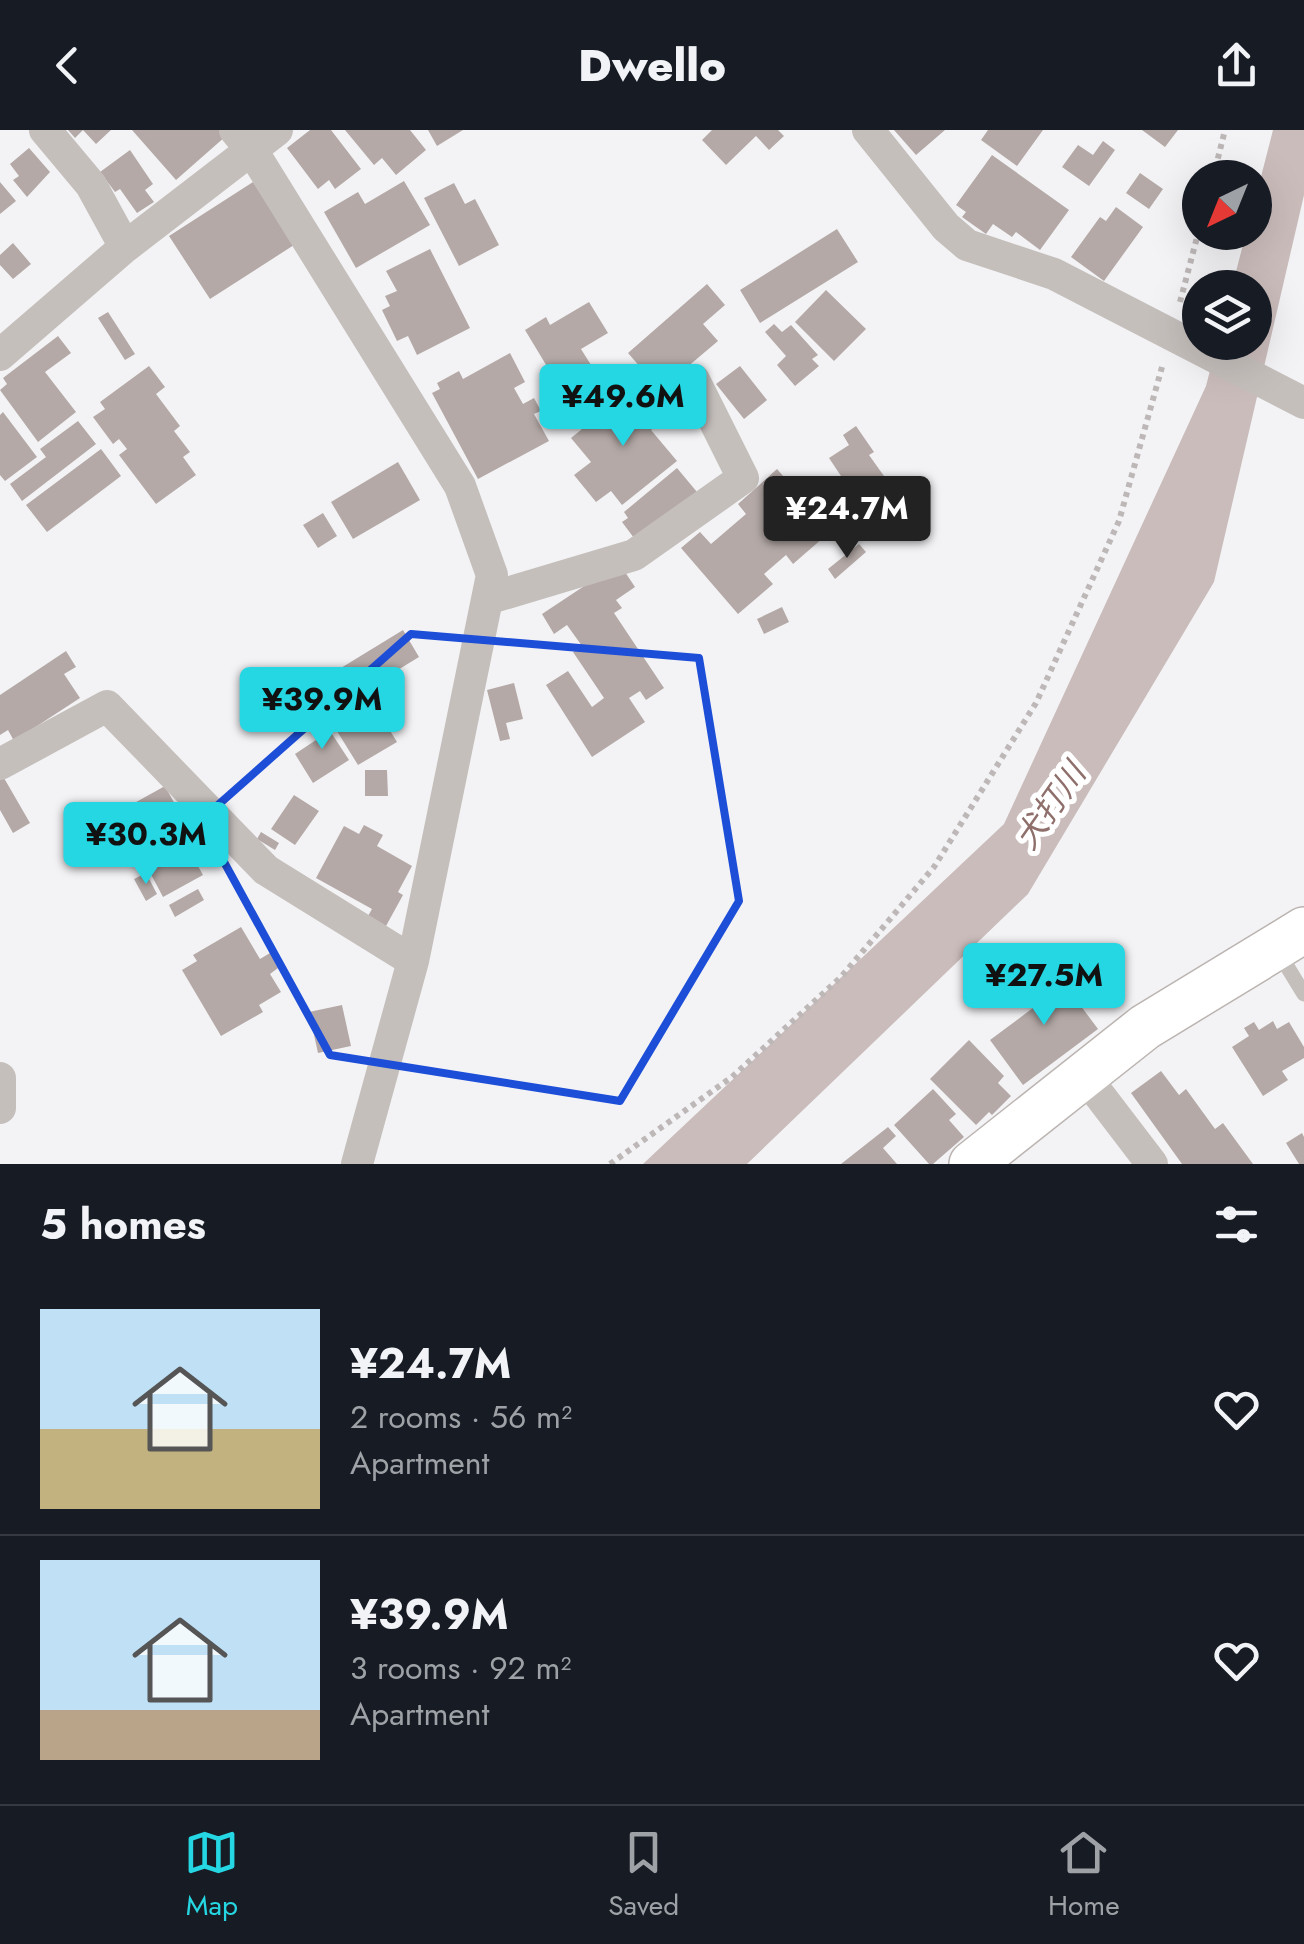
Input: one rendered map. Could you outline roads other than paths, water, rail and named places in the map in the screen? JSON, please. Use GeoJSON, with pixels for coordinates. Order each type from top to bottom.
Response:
{"type":"FeatureCollection","features":[{"type":"Feature","properties":{"kind":"street"},"geometry":{"type":"LineString","coordinates":[[45,130],[91,186],[125,246]]}},
{"type":"Feature","properties":{"kind":"street"},"geometry":{"type":"LineString","coordinates":[[868,130],[946,226],[967,245],[1054,274],[1301,401]]}},
{"type":"Feature","properties":{"kind":"street"},"geometry":{"type":"LineString","coordinates":[[0,355],[255,137],[460,486],[492,575],[413,961],[357,1164]]}},
{"type":"Feature","properties":{"kind":"street"},"geometry":{"type":"LineString","coordinates":[[487,599],[634,554],[744,478],[694,380]]}},
{"type":"Feature","properties":{"kind":"street"},"geometry":{"type":"LineString","coordinates":[[0,764],[108,706],[266,870],[413,961]]}},
{"type":"Feature","properties":{"kind":"street"},"geometry":{"type":"LineString","coordinates":[[972,1164],[1146,1027],[1290,938]]}},
{"type":"Feature","properties":{"kind":"street"},"geometry":{"type":"LineString","coordinates":[[1084,1075],[1152,1164]]}},
{"type":"Feature","properties":{"kind":"street"},"geometry":{"type":"LineString","coordinates":[[0,1078],[0,1108]]}},
{"type":"Feature","properties":{"kind":"lane"},"geometry":{"type":"LineString","coordinates":[[1290,938],[1304,994]]}},
{"type":"Feature","properties":{"kind":"water"},"geometry":{"type":"Polygon","coordinates":[[[1273,130],[1304,130],[1304,195],[1272,333],[1272,270],[1236,270],[1242,250],[1272,250],[1272,160],[1265,160],[1273,130]]]}},
{"type":"Feature","properties":{"kind":"water","name":"犬打川"},"geometry":{"type":"Polygon","coordinates":[[[1213,360],[1266,360],[1214,582],[1028,894],[747,1164],[643,1164],[1004,824],[1206,386],[1213,360]]]}}]}
